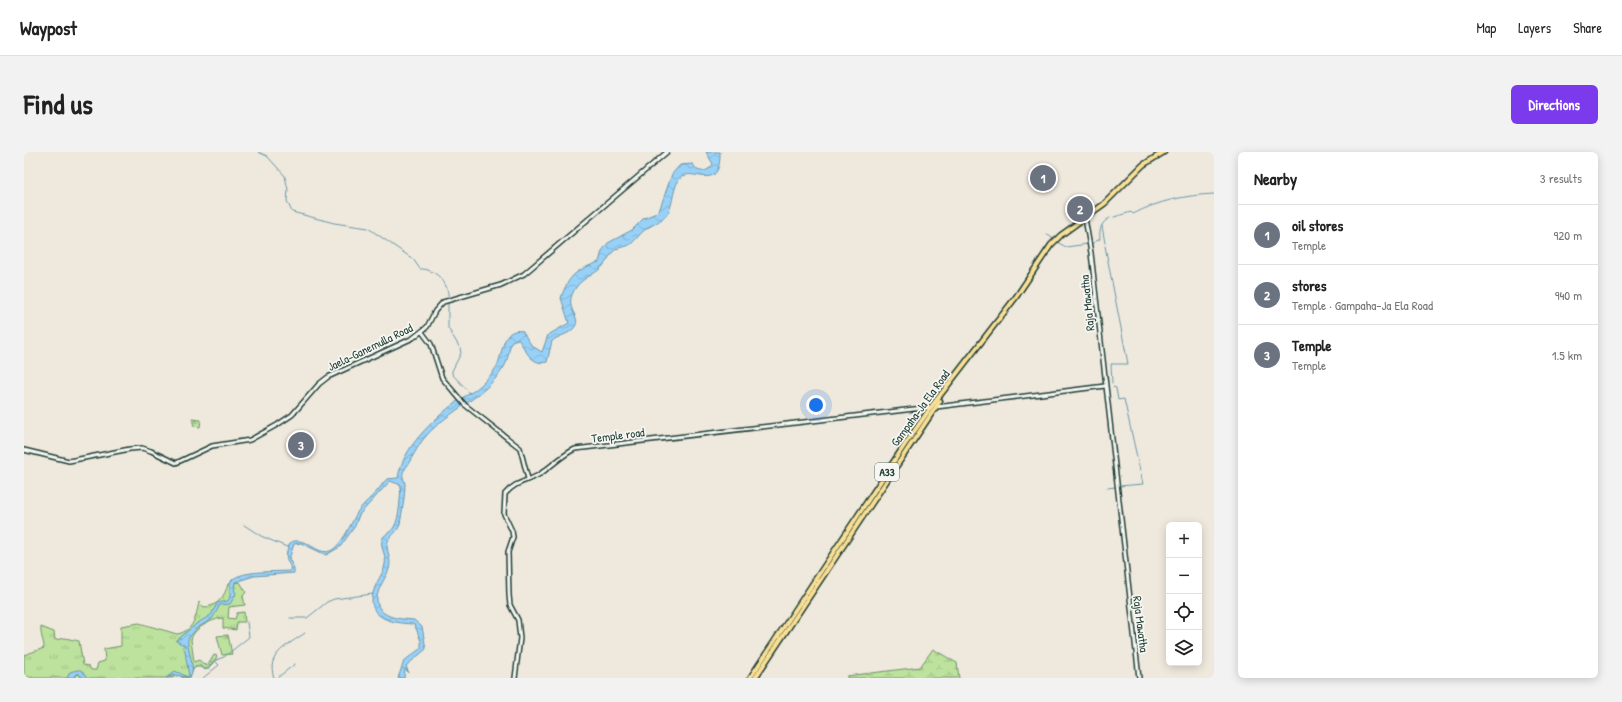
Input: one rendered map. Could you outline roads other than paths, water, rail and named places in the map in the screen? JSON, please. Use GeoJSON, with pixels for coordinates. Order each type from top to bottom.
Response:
{"type":"FeatureCollection","features":[{"type":"Feature","properties":{"kind":"highway","name":"Gampaha-Ja Ela Road"},"geometry":{"type":"LineString","coordinates":[[750,678],[933,407],[1033,273],[1054,241],[1104,204],[1143,165],[1164,152]]}},
{"type":"Feature","properties":{"kind":"highway","name":"Gampaha-Ja Ela Road"},"geometry":{"type":"LineString","coordinates":[[755,678],[787,632],[933,407]]}},
{"type":"Feature","properties":{"kind":"street","name":"Jaela-Ganemulla Road"},"geometry":{"type":"LineString","coordinates":[[24,450],[69,461],[142,448],[177,463],[212,446],[247,441],[292,415],[319,384],[328,378],[404,343],[422,332],[429,323],[435,311],[445,301],[501,285],[524,274],[667,152]]}},
{"type":"Feature","properties":{"kind":"street","name":"Raja Mawatha"},"geometry":{"type":"LineString","coordinates":[[1085,218],[1091,253],[1139,678]]}},
{"type":"Feature","properties":{"kind":"street"},"geometry":{"type":"LineString","coordinates":[[422,332],[431,344],[442,378],[465,405],[520,448],[528,479]]}},
{"type":"Feature","properties":{"kind":"street","name":"Temple road"},"geometry":{"type":"LineString","coordinates":[[515,678],[520,638],[518,620],[510,605],[508,552],[513,537],[512,531],[504,514],[505,494],[512,487],[539,474],[555,461],[575,449],[1105,386]]}},
{"type":"Feature","properties":{"kind":"water"},"geometry":{"type":"Polygon","coordinates":[[[706,152],[720,152],[719,165],[716,172],[711,176],[687,175],[682,177],[676,185],[670,209],[666,216],[649,227],[628,246],[616,249],[600,269],[583,280],[577,286],[572,294],[571,301],[571,307],[577,320],[576,324],[571,331],[552,341],[547,362],[537,362],[526,352],[518,339],[512,341],[506,364],[496,378],[477,395],[445,418],[426,436],[403,472],[405,489],[400,524],[387,545],[390,566],[378,593],[377,599],[380,609],[387,615],[396,618],[414,620],[422,627],[426,649],[406,666],[409,673],[405,669],[404,678],[398,678],[404,661],[421,648],[421,641],[415,626],[413,624],[387,620],[375,612],[372,605],[372,597],[375,587],[385,564],[382,540],[384,536],[394,527],[399,512],[401,485],[390,481],[359,515],[355,526],[340,547],[326,555],[301,543],[294,544],[289,559],[294,568],[294,573],[254,576],[235,582],[234,589],[236,594],[230,604],[220,605],[212,619],[197,628],[188,639],[188,648],[192,664],[192,674],[190,678],[175,675],[166,678],[175,671],[188,677],[189,676],[184,645],[176,641],[196,624],[211,615],[217,603],[228,601],[232,580],[251,573],[290,571],[290,566],[286,559],[290,543],[295,541],[300,541],[325,552],[330,551],[339,544],[363,505],[375,494],[387,479],[398,478],[406,456],[412,446],[429,426],[447,409],[472,392],[492,374],[499,361],[504,342],[510,333],[522,331],[532,346],[542,352],[548,335],[569,323],[561,298],[567,283],[571,278],[579,271],[599,262],[602,251],[608,243],[632,230],[644,218],[659,211],[672,174],[680,165],[693,164],[700,171],[705,171],[711,167],[713,164],[706,152]]]}},
{"type":"Feature","properties":{"kind":"water"},"geometry":{"type":"Polygon","coordinates":[[[81,670],[88,678],[84,678],[78,673],[73,678],[67,678],[70,672],[81,670]]]}},
{"type":"Feature","properties":{"kind":"waterway"},"geometry":{"type":"LineString","coordinates":[[258,152],[267,156],[285,176],[288,190],[287,201],[292,212],[334,223],[368,228],[413,259],[420,269],[425,269],[436,274],[444,282],[448,292],[448,298]]}},
{"type":"Feature","properties":{"kind":"waterway"},"geometry":{"type":"LineString","coordinates":[[1114,217],[1131,212],[1133,214],[1162,202],[1193,196],[1214,194]]}},
{"type":"Feature","properties":{"kind":"waterway"},"geometry":{"type":"LineString","coordinates":[[1091,244],[1100,239],[1101,227],[1104,222],[1110,218]]}},
{"type":"Feature","properties":{"kind":"waterway"},"geometry":{"type":"LineString","coordinates":[[1102,226],[1105,243]]}},
{"type":"Feature","properties":{"kind":"waterway"},"geometry":{"type":"LineString","coordinates":[[1047,234],[1053,239]]}},
{"type":"Feature","properties":{"kind":"waterway"},"geometry":{"type":"LineString","coordinates":[[1057,242],[1066,247],[1088,244]]}},
{"type":"Feature","properties":{"kind":"waterway"},"geometry":{"type":"LineString","coordinates":[[1105,246],[1128,364],[1111,364],[1112,383]]}},
{"type":"Feature","properties":{"kind":"waterway"},"geometry":{"type":"LineString","coordinates":[[448,302],[448,328],[460,348],[461,353],[452,374],[470,393]]}},
{"type":"Feature","properties":{"kind":"waterway"},"geometry":{"type":"LineString","coordinates":[[1113,387],[1116,388],[1118,400],[1124,399],[1143,484],[1119,486]]}},
{"type":"Feature","properties":{"kind":"waterway"},"geometry":{"type":"LineString","coordinates":[[1107,488],[1115,487]]}},
{"type":"Feature","properties":{"kind":"waterway"},"geometry":{"type":"LineString","coordinates":[[244,525],[261,536],[289,548]]}},
{"type":"Feature","properties":{"kind":"waterway"},"geometry":{"type":"LineString","coordinates":[[290,618],[307,618],[327,602],[334,599],[373,594]]}},
{"type":"Feature","properties":{"kind":"waterway"},"geometry":{"type":"LineString","coordinates":[[192,670],[199,665],[204,669],[208,669],[213,661],[224,657],[249,637],[247,622]]}},
{"type":"Feature","properties":{"kind":"waterway"},"geometry":{"type":"LineString","coordinates":[[274,678],[272,669],[276,656],[286,646],[305,633]]}},
{"type":"Feature","properties":{"kind":"waterway"},"geometry":{"type":"LineString","coordinates":[[203,678],[219,665],[216,662],[218,659]]}},
{"type":"Feature","properties":{"kind":"waterway"},"geometry":{"type":"LineString","coordinates":[[277,678],[295,664]]}},
{"type":"Feature","properties":{"kind":"place","name":"oil stores"},"geometry":{"type":"Point","coordinates":[1043,178]}},
{"type":"Feature","properties":{"kind":"place","name":"stores"},"geometry":{"type":"Point","coordinates":[1080,209]}},
{"type":"Feature","properties":{"kind":"place","name":"Temple"},"geometry":{"type":"Point","coordinates":[301,445]}}]}
